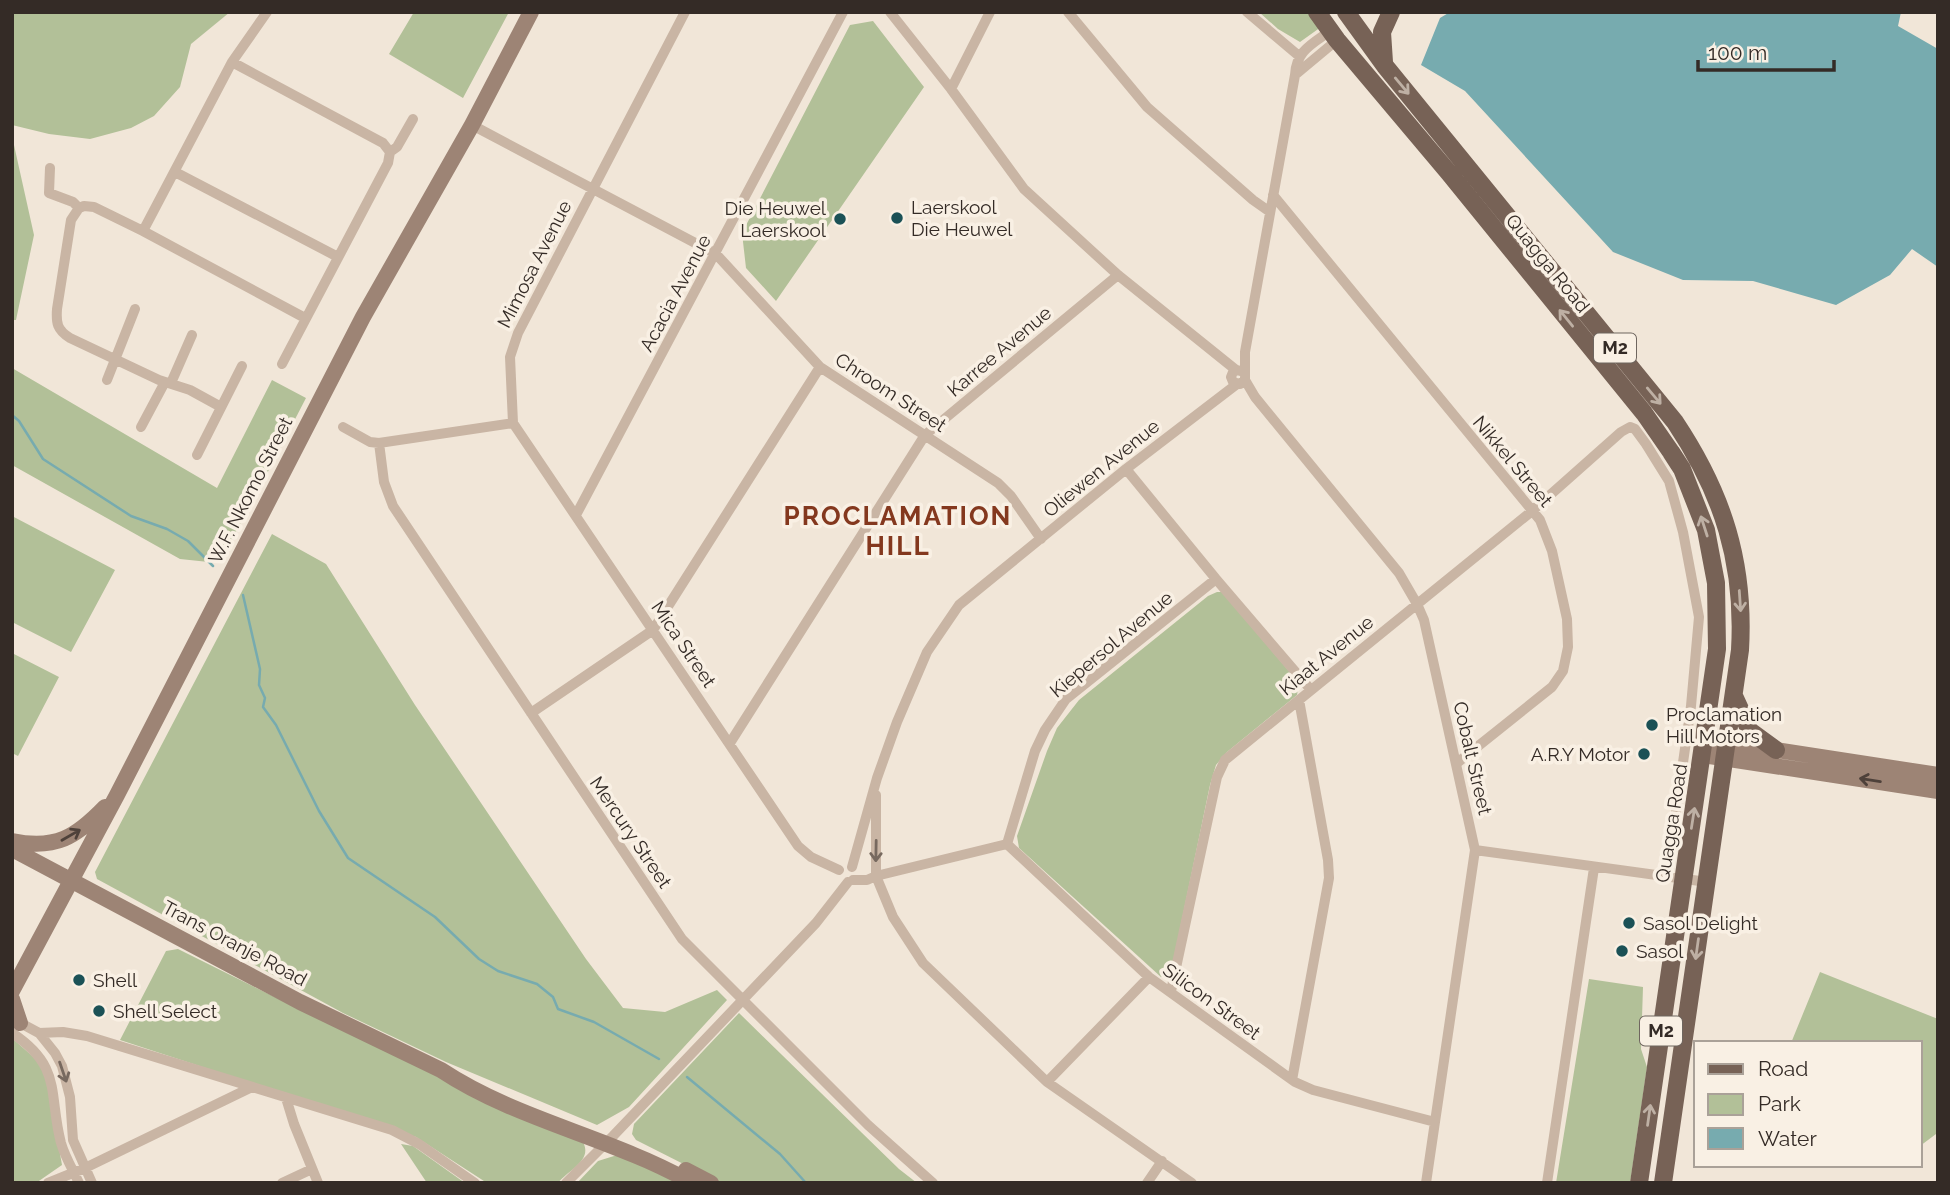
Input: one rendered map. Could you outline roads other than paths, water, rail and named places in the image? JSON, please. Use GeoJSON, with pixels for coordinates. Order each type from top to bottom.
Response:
{"type":"FeatureCollection","features":[{"type":"Feature","properties":{"kind":"main road","name":"W.F. Nkomo Street"},"geometry":{"type":"LineString","coordinates":[[13,992],[363,317],[472,125],[531,12]]}},
{"type":"Feature","properties":{"kind":"main road","name":"Quagga Road"},"geometry":{"type":"LineString","coordinates":[[1317,12],[1333,35],[1449,173],[1644,414],[1682,469],[1706,530],[1716,583],[1717,649],[1704,747],[1675,878],[1639,1183]]}},
{"type":"Feature","properties":{"kind":"main road"},"geometry":{"type":"LineString","coordinates":[[1333,35],[1353,17],[1384,12]]}},
{"type":"Feature","properties":{"kind":"main road"},"geometry":{"type":"LineString","coordinates":[[1385,66],[1381,32],[1391,12]]}},
{"type":"Feature","properties":{"kind":"main road","name":"Quagga Road"},"geometry":{"type":"LineString","coordinates":[[1353,17],[1385,66],[1660,403],[1697,455],[1721,507],[1738,574],[1742,625],[1663,1183]]}},
{"type":"Feature","properties":{"kind":"main road"},"geometry":{"type":"LineString","coordinates":[[1734,696],[1750,731],[1776,750]]}},
{"type":"Feature","properties":{"kind":"main road"},"geometry":{"type":"LineString","coordinates":[[1704,747],[1938,791]]}},
{"type":"Feature","properties":{"kind":"main road"},"geometry":{"type":"LineString","coordinates":[[1725,750],[1776,750],[1938,775]]}},
{"type":"Feature","properties":{"kind":"main road"},"geometry":{"type":"LineString","coordinates":[[12,841],[38,845],[63,840],[92,821],[117,795]]}},
{"type":"Feature","properties":{"kind":"main road","name":"Trans Oranje Road"},"geometry":{"type":"LineString","coordinates":[[12,849],[300,1002],[441,1070],[460,1083],[529,1114],[610,1140],[711,1183]]}},
{"type":"Feature","properties":{"kind":"main road"},"geometry":{"type":"LineString","coordinates":[[13,992],[15,1025]]}},
{"type":"Feature","properties":{"kind":"main road","name":"Trans Oranje Road"},"geometry":{"type":"LineString","coordinates":[[610,1140],[634,1155],[693,1183]]}},
{"type":"Feature","properties":{"kind":"street"},"geometry":{"type":"LineString","coordinates":[[143,231],[232,62],[267,12]]}},
{"type":"Feature","properties":{"kind":"street","name":"Mimosa Avenue"},"geometry":{"type":"LineString","coordinates":[[513,423],[510,371],[512,346],[685,12]]}},
{"type":"Feature","properties":{"kind":"street","name":"Acacia Avenue"},"geometry":{"type":"LineString","coordinates":[[576,515],[843,12]]}},
{"type":"Feature","properties":{"kind":"street","name":"Cobalt Street"},"geometry":{"type":"LineString","coordinates":[[890,12],[951,89],[1024,190],[1118,275],[1238,377],[1399,573],[1417,604],[1424,620],[1475,850],[1426,1183]]}},
{"type":"Feature","properties":{"kind":"street"},"geometry":{"type":"LineString","coordinates":[[951,89],[990,12]]}},
{"type":"Feature","properties":{"kind":"street"},"geometry":{"type":"LineString","coordinates":[[1068,12],[1147,107],[1270,212]]}},
{"type":"Feature","properties":{"kind":"street"},"geometry":{"type":"LineString","coordinates":[[1247,12],[1299,56]]}},
{"type":"Feature","properties":{"kind":"street"},"geometry":{"type":"LineString","coordinates":[[1238,377],[1245,352],[1296,64],[1299,56],[1333,35]]}},
{"type":"Feature","properties":{"kind":"street"},"geometry":{"type":"LineString","coordinates":[[1295,75],[1333,35]]}},
{"type":"Feature","properties":{"kind":"street"},"geometry":{"type":"LineString","coordinates":[[232,62],[386,148],[397,147],[413,119]]}},
{"type":"Feature","properties":{"kind":"street","name":"Chroom Street"},"geometry":{"type":"LineString","coordinates":[[472,125],[716,254],[820,367],[1004,488],[1041,539]]}},
{"type":"Feature","properties":{"kind":"street"},"geometry":{"type":"LineString","coordinates":[[282,364],[388,163],[386,148]]}},
{"type":"Feature","properties":{"kind":"street"},"geometry":{"type":"LineString","coordinates":[[50,168],[47,189],[50,195],[74,202],[79,208]]}},
{"type":"Feature","properties":{"kind":"street"},"geometry":{"type":"LineString","coordinates":[[175,172],[338,257]]}},
{"type":"Feature","properties":{"kind":"street","name":"Nikkel Street"},"geometry":{"type":"LineString","coordinates":[[1273,195],[1543,525],[1552,551],[1567,619],[1567,657],[1560,677],[1552,687],[1457,763]]}},
{"type":"Feature","properties":{"kind":"street"},"geometry":{"type":"LineString","coordinates":[[221,407],[190,390],[70,338],[57,326],[57,309],[71,220],[79,208],[94,207],[306,318]]}},
{"type":"Feature","properties":{"kind":"street","name":"Karree Avenue"},"geometry":{"type":"LineString","coordinates":[[730,743],[925,435],[1118,275]]}},
{"type":"Feature","properties":{"kind":"street"},"geometry":{"type":"LineString","coordinates":[[107,380],[135,309]]}},
{"type":"Feature","properties":{"kind":"street"},"geometry":{"type":"LineString","coordinates":[[141,427],[192,335]]}},
{"type":"Feature","properties":{"kind":"street"},"geometry":{"type":"LineString","coordinates":[[197,455],[242,366]]}},
{"type":"Feature","properties":{"kind":"street"},"geometry":{"type":"LineString","coordinates":[[531,713],[653,630],[820,367]]}},
{"type":"Feature","properties":{"kind":"street","name":"Oliewen Avenue"},"geometry":{"type":"LineString","coordinates":[[566,1183],[744,999],[837,897],[857,847],[897,722],[933,642],[959,605],[1220,396],[1238,377]]}},
{"type":"Feature","properties":{"kind":"street"},"geometry":{"type":"LineString","coordinates":[[343,427],[370,442],[379,443],[513,423]]}},
{"type":"Feature","properties":{"kind":"street","name":"Mica Street"},"geometry":{"type":"LineString","coordinates":[[513,423],[798,846],[811,857],[847,874]]}},
{"type":"Feature","properties":{"kind":"street","name":"Kiaat Avenue"},"geometry":{"type":"LineString","coordinates":[[1171,991],[1220,768],[1232,754],[1532,511],[1628,427],[1633,428],[1652,453],[1669,481],[1699,617],[1675,878]]}},
{"type":"Feature","properties":{"kind":"street","name":"Mercury Street"},"geometry":{"type":"LineString","coordinates":[[379,443],[384,482],[393,506],[682,939],[824,1083],[933,1183]]}},
{"type":"Feature","properties":{"kind":"street"},"geometry":{"type":"LineString","coordinates":[[1126,469],[1311,690]]}},
{"type":"Feature","properties":{"kind":"street","name":"Kiepersol Avenue"},"geometry":{"type":"LineString","coordinates":[[1007,844],[1035,751],[1045,730],[1066,699],[1216,579]]}},
{"type":"Feature","properties":{"kind":"street"},"geometry":{"type":"LineString","coordinates":[[1292,1080],[1329,878],[1299,700]]}},
{"type":"Feature","properties":{"kind":"street","name":"Oliewen Avenue"},"geometry":{"type":"LineString","coordinates":[[870,878],[877,778]]}},
{"type":"Feature","properties":{"kind":"street"},"geometry":{"type":"LineString","coordinates":[[847,874],[870,878],[1007,844]]}},
{"type":"Feature","properties":{"kind":"street","name":"Silicon Street"},"geometry":{"type":"LineString","coordinates":[[1007,844],[1149,977],[1292,1080],[1313,1090],[1435,1122]]}},
{"type":"Feature","properties":{"kind":"street"},"geometry":{"type":"LineString","coordinates":[[1475,850],[1707,882]]}},
{"type":"Feature","properties":{"kind":"street"},"geometry":{"type":"LineString","coordinates":[[1547,1183],[1594,868]]}},
{"type":"Feature","properties":{"kind":"street"},"geometry":{"type":"LineString","coordinates":[[870,878],[913,951],[923,963],[1047,1082],[1192,1183]]}},
{"type":"Feature","properties":{"kind":"street"},"geometry":{"type":"LineString","coordinates":[[1047,1082],[1149,977]]}},
{"type":"Feature","properties":{"kind":"street"},"geometry":{"type":"LineString","coordinates":[[15,1025],[39,1033],[63,1031],[87,1036],[405,1136],[475,1183]]}},
{"type":"Feature","properties":{"kind":"street"},"geometry":{"type":"LineString","coordinates":[[15,1025],[44,1063],[54,1090],[62,1145],[79,1174],[92,1183]]}},
{"type":"Feature","properties":{"kind":"street"},"geometry":{"type":"LineString","coordinates":[[39,1033],[62,1066],[70,1097],[79,1174]]}},
{"type":"Feature","properties":{"kind":"street"},"geometry":{"type":"LineString","coordinates":[[48,1183],[79,1174],[251,1087]]}},
{"type":"Feature","properties":{"kind":"street"},"geometry":{"type":"LineString","coordinates":[[286,1098],[318,1183]]}},
{"type":"Feature","properties":{"kind":"street"},"geometry":{"type":"LineString","coordinates":[[1147,1183],[1162,1161]]}},
{"type":"Feature","properties":{"kind":"street"},"geometry":{"type":"LineString","coordinates":[[282,1183],[312,1168]]}},
{"type":"Feature","properties":{"kind":"water"},"geometry":{"type":"Polygon","coordinates":[[[1450,12],[1901,12],[1898,26],[1938,49],[1938,267],[1912,249],[1890,275],[1836,305],[1753,281],[1683,280],[1613,252],[1465,91],[1421,65],[1440,18],[1450,12]]]}},
{"type":"Feature","properties":{"kind":"waterway"},"geometry":{"type":"LineString","coordinates":[[12,415],[19,421],[43,459],[131,516],[167,529],[188,541],[213,566]]}},
{"type":"Feature","properties":{"kind":"waterway"},"geometry":{"type":"LineString","coordinates":[[243,595],[260,669],[259,685],[265,698],[263,707],[276,725],[319,811],[348,858],[435,917],[479,959],[498,971],[537,984],[553,997],[558,1009],[594,1022],[659,1059]]}},
{"type":"Feature","properties":{"kind":"waterway"},"geometry":{"type":"LineString","coordinates":[[687,1077],[780,1154],[806,1183]]}},
{"type":"Feature","properties":{"kind":"place","name":"Laerskool Die Heuwel"},"geometry":{"type":"Point","coordinates":[897,218]}},
{"type":"Feature","properties":{"kind":"place","name":"Die Heuwel Laerskool"},"geometry":{"type":"Point","coordinates":[840,219]}},
{"type":"Feature","properties":{"kind":"place","name":"Proclamation Hill Motors"},"geometry":{"type":"Point","coordinates":[1652,725]}},
{"type":"Feature","properties":{"kind":"place","name":"A.R.Y Motor"},"geometry":{"type":"Point","coordinates":[1644,754]}},
{"type":"Feature","properties":{"kind":"place","name":"Sasol Delight"},"geometry":{"type":"Point","coordinates":[1629,923]}},
{"type":"Feature","properties":{"kind":"place","name":"Sasol"},"geometry":{"type":"Point","coordinates":[1622,951]}},
{"type":"Feature","properties":{"kind":"place","name":"Shell"},"geometry":{"type":"Point","coordinates":[79,980]}},
{"type":"Feature","properties":{"kind":"place","name":"Shell Select"},"geometry":{"type":"Point","coordinates":[99,1011]}},
{"type":"Feature","properties":{"kind":"district","name":"PROCLAMATION HILL"},"geometry":{"type":"Point","coordinates":[898,531]}}]}
